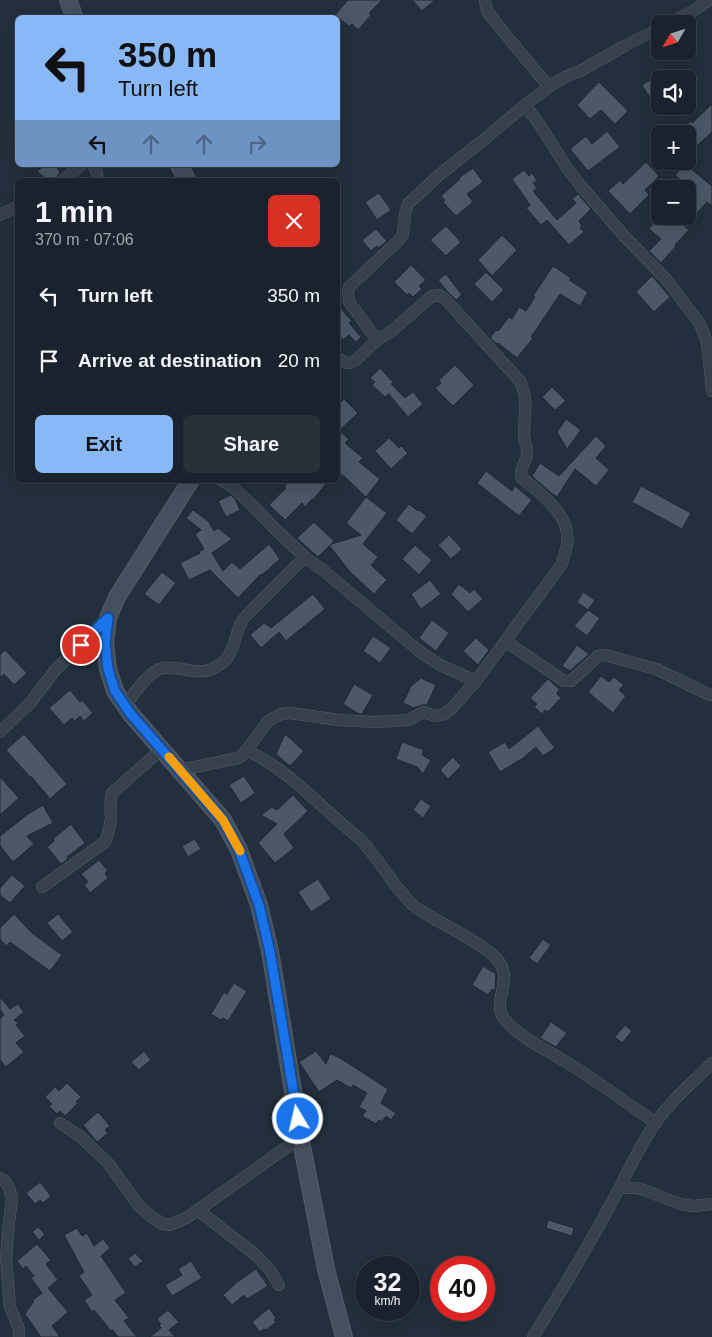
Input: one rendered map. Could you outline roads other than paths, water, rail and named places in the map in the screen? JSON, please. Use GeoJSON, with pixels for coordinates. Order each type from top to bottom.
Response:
{"type":"FeatureCollection","features":[{"type":"Feature","properties":{"kind":"street"},"geometry":{"type":"LineString","coordinates":[[68,0],[74,15]]}},
{"type":"Feature","properties":{"kind":"street"},"geometry":{"type":"LineString","coordinates":[[485,0],[487,10],[497,24],[549,87]]}},
{"type":"Feature","properties":{"kind":"street"},"geometry":{"type":"LineString","coordinates":[[685,15],[709,0]]}},
{"type":"Feature","properties":{"kind":"street"},"geometry":{"type":"LineString","coordinates":[[377,340],[348,302],[349,287],[399,240],[403,234],[408,204],[439,175],[549,87],[651,32]]}},
{"type":"Feature","properties":{"kind":"street"},"geometry":{"type":"LineString","coordinates":[[525,105],[567,168],[624,237],[666,279],[700,324],[707,342],[712,391]]}},
{"type":"Feature","properties":{"kind":"street"},"geometry":{"type":"LineString","coordinates":[[65,178],[79,167]]}},
{"type":"Feature","properties":{"kind":"street"},"geometry":{"type":"LineString","coordinates":[[0,215],[15,208]]}},
{"type":"Feature","properties":{"kind":"street"},"geometry":{"type":"LineString","coordinates":[[180,770],[238,758],[268,721],[281,714],[290,713],[339,720],[376,722],[409,720],[423,712],[436,716],[444,714],[451,709],[476,681],[562,564],[568,544],[565,522],[561,514],[521,477],[520,473],[526,456],[524,438],[526,398],[524,390],[514,375],[445,299],[439,295],[432,296],[393,330],[377,340],[356,360],[350,363],[340,359]]}},
{"type":"Feature","properties":{"kind":"street"},"geometry":{"type":"LineString","coordinates":[[189,483],[117,597],[108,618],[105,643],[108,669],[115,691],[125,706],[223,820],[239,850],[259,905],[270,952],[301,1138],[326,1269],[344,1337]]}},
{"type":"Feature","properties":{"kind":"street"},"geometry":{"type":"LineString","coordinates":[[226,483],[255,508],[305,557],[419,651],[440,665],[476,681]]}},
{"type":"Feature","properties":{"kind":"street"},"geometry":{"type":"LineString","coordinates":[[125,706],[148,677],[162,668],[199,672],[220,665],[232,651],[240,623],[246,615],[305,557]]}},
{"type":"Feature","properties":{"kind":"street"},"geometry":{"type":"LineString","coordinates":[[0,732],[30,702],[57,668],[91,637],[108,618]]}},
{"type":"Feature","properties":{"kind":"street"},"geometry":{"type":"LineString","coordinates":[[505,641],[564,681],[571,681],[598,656],[604,655],[656,669],[710,695]]}},
{"type":"Feature","properties":{"kind":"street"},"geometry":{"type":"LineString","coordinates":[[42,887],[105,842],[109,833],[111,817],[110,799],[112,793],[162,749]]}},
{"type":"Feature","properties":{"kind":"street"},"geometry":{"type":"LineString","coordinates":[[246,750],[280,769],[359,838],[371,850],[400,892],[416,907],[484,948],[502,964],[504,978],[500,1004],[504,1019],[519,1032],[590,1077],[656,1123]]}},
{"type":"Feature","properties":{"kind":"street"},"geometry":{"type":"LineString","coordinates":[[532,1337],[580,1260],[641,1146],[656,1123],[676,1099],[712,1064]]}},
{"type":"Feature","properties":{"kind":"street"},"geometry":{"type":"LineString","coordinates":[[60,1123],[81,1137],[108,1163],[139,1206],[163,1224],[170,1225],[188,1217],[301,1138]]}},
{"type":"Feature","properties":{"kind":"street"},"geometry":{"type":"LineString","coordinates":[[0,1178],[5,1181],[12,1197],[6,1258],[10,1307],[17,1323],[20,1337]]}},
{"type":"Feature","properties":{"kind":"street"},"geometry":{"type":"LineString","coordinates":[[620,1188],[644,1190],[680,1204],[693,1206],[712,1204]]}},
{"type":"Feature","properties":{"kind":"street"},"geometry":{"type":"LineString","coordinates":[[198,1210],[257,1256],[270,1270],[278,1285]]}}]}
